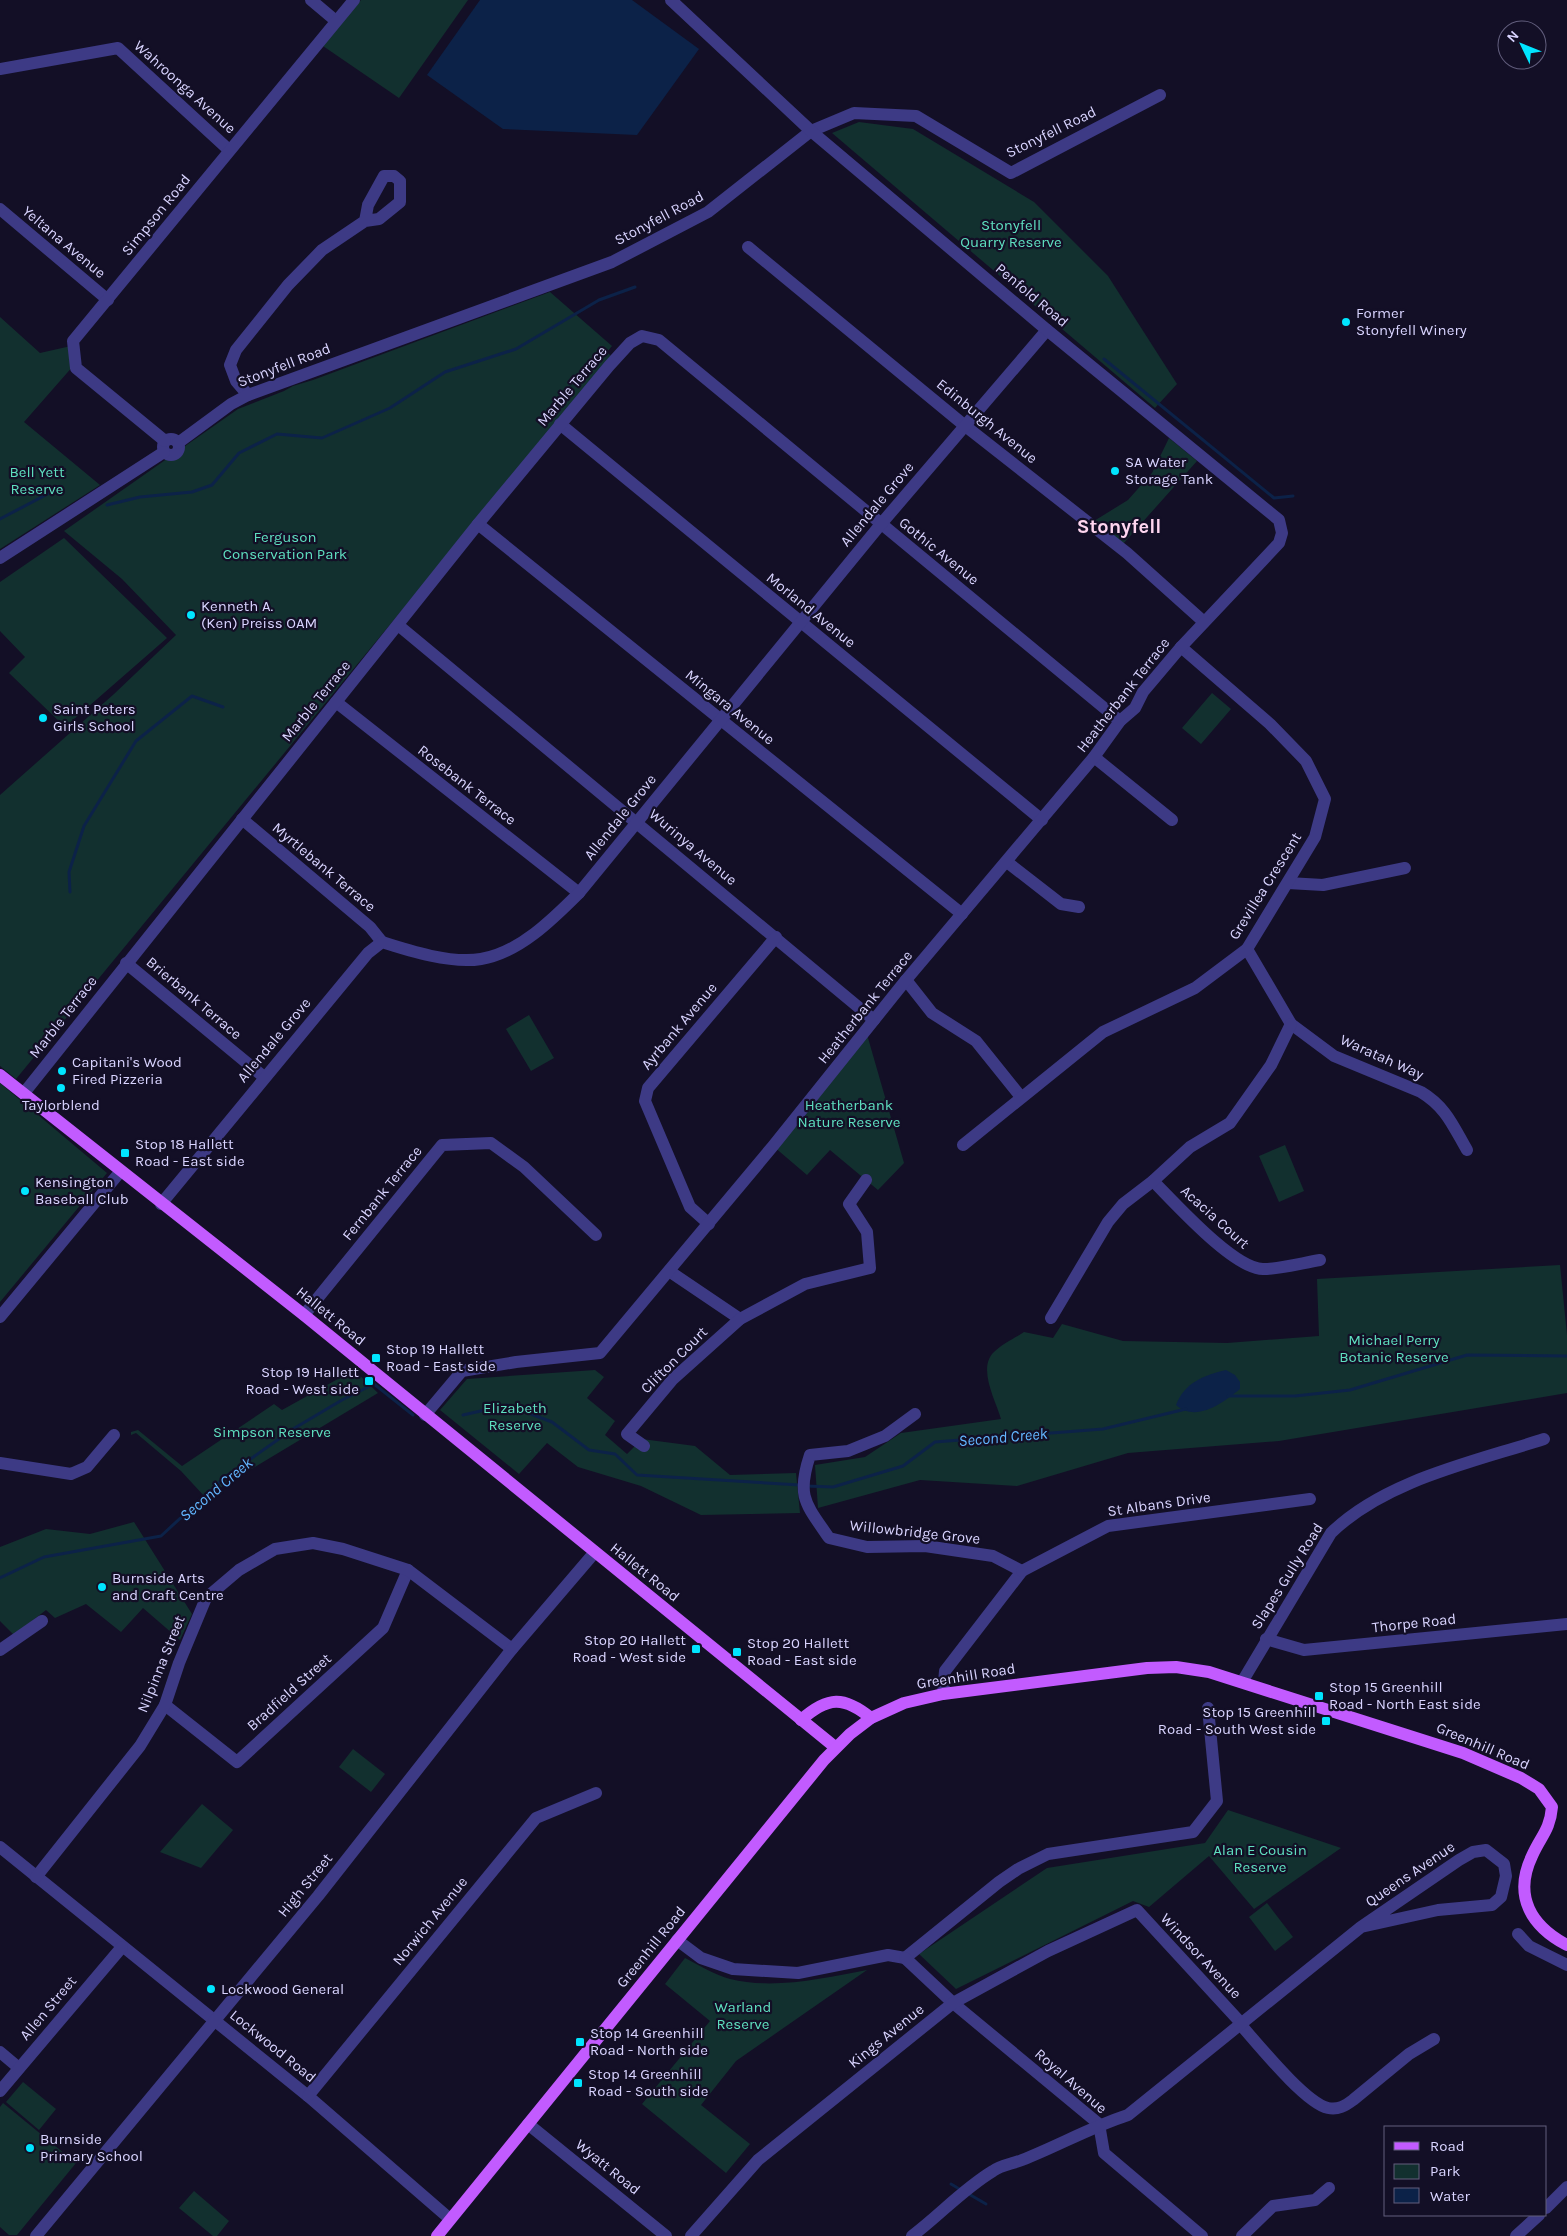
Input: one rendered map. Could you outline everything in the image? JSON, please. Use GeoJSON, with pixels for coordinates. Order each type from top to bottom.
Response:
{"type":"FeatureCollection","features":[{"type":"Feature","properties":{"kind":"main road","name":"Hallett Road"},"geometry":{"type":"LineString","coordinates":[[0,1075],[120,1172],[304,1315],[835,1747]]}},
{"type":"Feature","properties":{"kind":"main road","name":"Greenhill Road"},"geometry":{"type":"LineString","coordinates":[[437,2236],[835,1747],[871,1718],[904,1703],[943,1694],[1147,1668],[1176,1667],[1209,1672],[1422,1738],[1521,1778],[1539,1789],[1552,1807],[1551,1825],[1532,1855],[1523,1887],[1527,1906],[1536,1921],[1552,1937],[1567,1945]]}},
{"type":"Feature","properties":{"kind":"main road"},"geometry":{"type":"LineString","coordinates":[[801,1720],[812,1711],[837,1701],[849,1702],[871,1718]]}},
{"type":"Feature","properties":{"kind":"street"},"geometry":{"type":"LineString","coordinates":[[311,0],[336,21]]}},
{"type":"Feature","properties":{"kind":"street","name":"Simpson Road"},"geometry":{"type":"LineString","coordinates":[[165,447],[76,368],[73,342],[354,0]]}},
{"type":"Feature","properties":{"kind":"street","name":"Penfold Road"},"geometry":{"type":"LineString","coordinates":[[671,0],[811,131],[1048,330],[1279,520],[1282,532]]}},
{"type":"Feature","properties":{"kind":"street","name":"Wahroonga Avenue"},"geometry":{"type":"LineString","coordinates":[[0,69],[118,48],[230,150]]}},
{"type":"Feature","properties":{"kind":"street","name":"Stonyfell Road"},"geometry":{"type":"LineString","coordinates":[[165,447],[174,439],[178,443],[230,404],[248,395],[612,262],[708,212],[811,131],[854,113],[916,116],[1011,173],[1160,95]]}},
{"type":"Feature","properties":{"kind":"street","name":"Yeltana Avenue"},"geometry":{"type":"LineString","coordinates":[[0,209],[108,300]]}},
{"type":"Feature","properties":{"kind":"street"},"geometry":{"type":"LineString","coordinates":[[248,395],[236,381],[230,365],[236,350],[288,284],[322,250],[365,221]]}},
{"type":"Feature","properties":{"kind":"street","name":"Edinburgh Avenue"},"geometry":{"type":"LineString","coordinates":[[748,247],[964,424],[1127,553],[1204,622]]}},
{"type":"Feature","properties":{"kind":"street","name":"Allendale Grove"},"geometry":{"type":"LineString","coordinates":[[162,1204],[264,1077],[368,953],[382,942],[418,954],[481,959],[514,946],[549,923],[579,893],[964,424],[1048,330]]}},
{"type":"Feature","properties":{"kind":"street","name":"Marble Terrace"},"geometry":{"type":"LineString","coordinates":[[24,1093],[478,524],[560,424],[630,343],[642,336]]}},
{"type":"Feature","properties":{"kind":"street","name":"Gothic Avenue"},"geometry":{"type":"LineString","coordinates":[[642,336],[659,340],[1120,721]]}},
{"type":"Feature","properties":{"kind":"street","name":"Morland Avenue"},"geometry":{"type":"LineString","coordinates":[[560,424],[1042,820]]}},
{"type":"Feature","properties":{"kind":"street"},"geometry":{"type":"LineString","coordinates":[[0,558],[165,447]]}},
{"type":"Feature","properties":{"kind":"street","name":"Mingara Avenue"},"geometry":{"type":"LineString","coordinates":[[478,524],[720,721],[962,914]]}},
{"type":"Feature","properties":{"kind":"street","name":"Heatherbank Terrace"},"geometry":{"type":"LineString","coordinates":[[425,1415],[462,1371],[600,1353],[709,1224],[906,980],[1094,757],[1120,721],[1135,708],[1143,692],[1181,647],[1279,543],[1282,532]]}},
{"type":"Feature","properties":{"kind":"street","name":"Wurinya Avenue"},"geometry":{"type":"LineString","coordinates":[[398,625],[637,821],[874,1020]]}},
{"type":"Feature","properties":{"kind":"street","name":"Grevillea Crescent"},"geometry":{"type":"LineString","coordinates":[[963,1145],[1103,1032],[1195,988],[1247,948],[1315,837],[1325,799],[1306,761],[1270,724],[1181,647]]}},
{"type":"Feature","properties":{"kind":"street","name":"Rosebank Terrace"},"geometry":{"type":"LineString","coordinates":[[336,702],[579,893]]}},
{"type":"Feature","properties":{"kind":"street"},"geometry":{"type":"LineString","coordinates":[[1094,757],[1172,820]]}},
{"type":"Feature","properties":{"kind":"street","name":"Myrtlebank Terrace"},"geometry":{"type":"LineString","coordinates":[[242,819],[370,927],[382,942]]}},
{"type":"Feature","properties":{"kind":"street"},"geometry":{"type":"LineString","coordinates":[[1007,862],[1061,904],[1079,906]]}},
{"type":"Feature","properties":{"kind":"street"},"geometry":{"type":"LineString","coordinates":[[1288,883],[1323,886],[1405,868]]}},
{"type":"Feature","properties":{"kind":"street","name":"Ayrbank Avenue"},"geometry":{"type":"LineString","coordinates":[[709,1224],[690,1208],[645,1101],[648,1088],[776,937]]}},
{"type":"Feature","properties":{"kind":"street","name":"Waratah Way"},"geometry":{"type":"LineString","coordinates":[[1247,948],[1291,1024],[1334,1056],[1422,1092],[1434,1100],[1443,1108],[1467,1150]]}},
{"type":"Feature","properties":{"kind":"street","name":"Brierbank Terrace"},"geometry":{"type":"LineString","coordinates":[[126,963],[264,1077]]}},
{"type":"Feature","properties":{"kind":"street"},"geometry":{"type":"LineString","coordinates":[[906,980],[932,1013],[976,1041],[1021,1097]]}},
{"type":"Feature","properties":{"kind":"street"},"geometry":{"type":"LineString","coordinates":[[1051,1318],[1108,1222],[1123,1204],[1153,1181],[1190,1147],[1230,1123],[1271,1065],[1291,1024]]}},
{"type":"Feature","properties":{"kind":"street","name":"Fernbank Terrace"},"geometry":{"type":"LineString","coordinates":[[304,1315],[442,1145],[491,1143],[524,1167],[596,1235]]}},
{"type":"Feature","properties":{"kind":"street"},"geometry":{"type":"LineString","coordinates":[[0,1317],[120,1172]]}},
{"type":"Feature","properties":{"kind":"street","name":"Clifton Court"},"geometry":{"type":"LineString","coordinates":[[644,1446],[627,1434],[673,1379],[740,1319],[805,1284],[870,1268],[867,1232],[849,1204],[866,1180]]}},
{"type":"Feature","properties":{"kind":"street","name":"Acacia Court"},"geometry":{"type":"LineString","coordinates":[[1153,1181],[1231,1256],[1248,1266],[1263,1269],[1320,1260]]}},
{"type":"Feature","properties":{"kind":"street"},"geometry":{"type":"LineString","coordinates":[[669,1271],[740,1319]]}},
{"type":"Feature","properties":{"kind":"street","name":"Willowbridge Grove"},"geometry":{"type":"LineString","coordinates":[[915,1414],[885,1436],[848,1451],[810,1455],[803,1478],[803,1492],[806,1504],[829,1538],[867,1547],[925,1546],[993,1556],[1022,1572]]}},
{"type":"Feature","properties":{"kind":"street"},"geometry":{"type":"LineString","coordinates":[[0,1463],[71,1474],[87,1467],[114,1435]]}},
{"type":"Feature","properties":{"kind":"street","name":"Slapes Gully Road"},"geometry":{"type":"LineString","coordinates":[[1242,1682],[1331,1533],[1346,1518],[1411,1482],[1544,1440]]}},
{"type":"Feature","properties":{"kind":"street","name":"St Albans Drive"},"geometry":{"type":"LineString","coordinates":[[1022,1572],[1108,1526],[1310,1499]]}},
{"type":"Feature","properties":{"kind":"street","name":"Nilpinna Street"},"geometry":{"type":"LineString","coordinates":[[36,1877],[140,1746],[165,1705],[206,1598],[239,1570],[275,1549],[313,1543],[343,1549],[408,1570],[512,1649]]}},
{"type":"Feature","properties":{"kind":"street","name":"High Street"},"geometry":{"type":"LineString","coordinates":[[36,2236],[318,1896],[512,1649],[595,1552]]}},
{"type":"Feature","properties":{"kind":"street","name":"Bradfield Street"},"geometry":{"type":"LineString","coordinates":[[165,1705],[237,1762],[383,1628],[408,1570]]}},
{"type":"Feature","properties":{"kind":"street"},"geometry":{"type":"LineString","coordinates":[[943,1694],[945,1670],[1022,1572]]}},
{"type":"Feature","properties":{"kind":"street"},"geometry":{"type":"LineString","coordinates":[[0,1650],[42,1621]]}},
{"type":"Feature","properties":{"kind":"street","name":"Thorpe Road"},"geometry":{"type":"LineString","coordinates":[[1266,1639],[1304,1650],[1567,1624]]}},
{"type":"Feature","properties":{"kind":"street"},"geometry":{"type":"LineString","coordinates":[[677,1940],[701,1958],[733,1969],[798,1973],[888,1955],[905,1958],[999,1882],[1018,1869],[1048,1854],[1193,1832],[1217,1801],[1208,1708]]}},
{"type":"Feature","properties":{"kind":"street","name":"Norwich Avenue"},"geometry":{"type":"LineString","coordinates":[[308,2096],[536,1818],[596,1793]]}},
{"type":"Feature","properties":{"kind":"street","name":"Lockwood Road"},"geometry":{"type":"LineString","coordinates":[[0,1847],[308,2096],[450,2219]]}},
{"type":"Feature","properties":{"kind":"street","name":"Queens Avenue"},"geometry":{"type":"LineString","coordinates":[[912,2236],[939,2216],[969,2187],[995,2169],[1022,2160],[1099,2124],[1128,2115],[1361,1927],[1459,1860],[1473,1852],[1486,1850],[1504,1864],[1506,1876],[1501,1897],[1492,1905],[1438,1910],[1361,1927]]}},
{"type":"Feature","properties":{"kind":"street","name":"Kings Avenue"},"geometry":{"type":"LineString","coordinates":[[691,2236],[758,2160],[953,2003],[1048,1951],[1137,1910]]}},
{"type":"Feature","properties":{"kind":"street","name":"Windsor Avenue"},"geometry":{"type":"LineString","coordinates":[[1137,1910],[1308,2096],[1326,2108],[1344,2107],[1409,2054],[1434,2039]]}},
{"type":"Feature","properties":{"kind":"street"},"geometry":{"type":"LineString","coordinates":[[1518,1934],[1529,1946],[1567,1965]]}},
{"type":"Feature","properties":{"kind":"street","name":"Allen Street"},"geometry":{"type":"LineString","coordinates":[[0,2090],[122,1947]]}},
{"type":"Feature","properties":{"kind":"street","name":"Royal Avenue"},"geometry":{"type":"LineString","coordinates":[[905,1958],[953,2003],[1099,2124],[1104,2153],[1202,2236]]}},
{"type":"Feature","properties":{"kind":"street"},"geometry":{"type":"LineString","coordinates":[[0,2052],[19,2068]]}},
{"type":"Feature","properties":{"kind":"street","name":"Wyatt Road"},"geometry":{"type":"LineString","coordinates":[[528,2124],[666,2236]]}},
{"type":"Feature","properties":{"kind":"street"},"geometry":{"type":"LineString","coordinates":[[1547,2207],[1567,2187]]}},
{"type":"Feature","properties":{"kind":"street"},"geometry":{"type":"LineString","coordinates":[[1242,2236],[1273,2206],[1316,2200],[1329,2188]]}},
{"type":"Feature","properties":{"kind":"street"},"geometry":{"type":"LineString","coordinates":[[1516,2236],[1538,2216]]}},
{"type":"Feature","properties":{"kind":"green space"},"geometry":{"type":"Polygon","coordinates":[[[361,0],[468,0],[399,98],[323,46],[361,0]]]}},
{"type":"Feature","properties":{"kind":"green space","name":"Stonyfell Quarry Reserve"},"geometry":{"type":"Polygon","coordinates":[[[859,122],[913,129],[1034,202],[1108,276],[1177,384],[1155,408],[832,133],[859,122]]]}},
{"type":"Feature","properties":{"kind":"green space","name":"Ferguson Conservation Park"},"geometry":{"type":"Polygon","coordinates":[[[550,292],[612,346],[607,352],[611,356],[16,1079],[0,1066],[0,795],[114,694],[176,635],[122,579],[64,531],[238,409],[293,386],[550,292]]]}},
{"type":"Feature","properties":{"kind":"green space","name":"Bell Yett Reserve"},"geometry":{"type":"Polygon","coordinates":[[[0,317],[40,353],[71,346],[74,365],[24,422],[100,485],[0,549],[0,317]]]}},
{"type":"Feature","properties":{"kind":"green space"},"geometry":{"type":"Polygon","coordinates":[[[1169,438],[1197,461],[1123,544],[1094,521],[1128,500],[1152,473],[1169,438]]]}},
{"type":"Feature","properties":{"kind":"green space","name":"Saint Peters Girls School"},"geometry":{"type":"Polygon","coordinates":[[[64,538],[167,638],[65,727],[9,673],[25,657],[0,631],[0,582],[64,538]]]}},
{"type":"Feature","properties":{"kind":"green space"},"geometry":{"type":"Polygon","coordinates":[[[1212,693],[1231,709],[1201,744],[1182,728],[1212,693]]]}},
{"type":"Feature","properties":{"kind":"green space"},"geometry":{"type":"Polygon","coordinates":[[[529,1015],[554,1058],[531,1071],[506,1029],[529,1015]]]}},
{"type":"Feature","properties":{"kind":"green space","name":"Heatherbank Nature Reserve"},"geometry":{"type":"Polygon","coordinates":[[[866,1031],[904,1163],[878,1190],[830,1150],[807,1175],[773,1146],[866,1031]]]}},
{"type":"Feature","properties":{"kind":"green space"},"geometry":{"type":"Polygon","coordinates":[[[0,1083],[107,1173],[0,1302],[0,1083]]]}},
{"type":"Feature","properties":{"kind":"green space"},"geometry":{"type":"Polygon","coordinates":[[[1285,1145],[1304,1191],[1279,1202],[1259,1156],[1285,1145]]]}},
{"type":"Feature","properties":{"kind":"green space","name":"Michael Perry Botanic Reserve"},"geometry":{"type":"Polygon","coordinates":[[[1560,1265],[1567,1335],[1567,1393],[1279,1441],[1128,1453],[1017,1486],[920,1480],[818,1508],[815,1465],[865,1457],[901,1433],[1001,1419],[987,1375],[989,1359],[997,1349],[1024,1332],[1053,1338],[1062,1324],[1123,1341],[1227,1343],[1319,1336],[1317,1279],[1560,1265]]]}},
{"type":"Feature","properties":{"kind":"green space","name":"Simpson Reserve"},"geometry":{"type":"Polygon","coordinates":[[[354,1370],[378,1393],[205,1497],[181,1471],[136,1433],[131,1435],[131,1432],[138,1430],[182,1466],[274,1404],[282,1410],[354,1370]]]}},
{"type":"Feature","properties":{"kind":"green space","name":"Elizabeth Reserve"},"geometry":{"type":"Polygon","coordinates":[[[595,1370],[604,1377],[587,1398],[615,1421],[605,1435],[627,1454],[642,1439],[695,1446],[730,1475],[796,1473],[800,1513],[701,1515],[641,1486],[578,1467],[547,1443],[519,1474],[440,1410],[467,1379],[595,1370]]]}},
{"type":"Feature","properties":{"kind":"green space"},"geometry":{"type":"Polygon","coordinates":[[[134,1522],[192,1614],[180,1640],[143,1608],[121,1632],[86,1604],[55,1618],[46,1610],[14,1635],[0,1621],[0,1547],[46,1529],[90,1534],[134,1522]]]}},
{"type":"Feature","properties":{"kind":"green space"},"geometry":{"type":"Polygon","coordinates":[[[353,1749],[385,1774],[371,1792],[339,1767],[353,1749]]]}},
{"type":"Feature","properties":{"kind":"green space"},"geometry":{"type":"Polygon","coordinates":[[[202,1804],[233,1830],[201,1868],[160,1852],[202,1804]]]}},
{"type":"Feature","properties":{"kind":"green space","name":"Alan E Cousin Reserve"},"geometry":{"type":"Polygon","coordinates":[[[1228,1810],[1341,1848],[1254,1909],[1209,1856],[1149,1907],[1133,1901],[956,1989],[919,1954],[1047,1868],[1205,1843],[1228,1810]]]}},
{"type":"Feature","properties":{"kind":"green space"},"geometry":{"type":"Polygon","coordinates":[[[1267,1903],[1293,1937],[1275,1951],[1249,1917],[1267,1903]]]}},
{"type":"Feature","properties":{"kind":"green space","name":"Warland Reserve"},"geometry":{"type":"Polygon","coordinates":[[[685,1958],[724,1977],[747,1982],[799,1982],[867,1970],[736,2061],[701,2105],[750,2144],[726,2173],[642,2104],[710,2021],[665,1984],[685,1958]]]}},
{"type":"Feature","properties":{"kind":"green space"},"geometry":{"type":"Polygon","coordinates":[[[23,2082],[56,2109],[39,2130],[6,2102],[23,2082]]]}},
{"type":"Feature","properties":{"kind":"green space","name":"Burnside Primary School"},"geometry":{"type":"Polygon","coordinates":[[[3,2103],[76,2163],[17,2235],[9,2235],[0,2227],[0,2107],[3,2103]]]}},
{"type":"Feature","properties":{"kind":"green space"},"geometry":{"type":"Polygon","coordinates":[[[194,2191],[229,2221],[217,2236],[213,2236],[179,2208],[194,2191]]]}},
{"type":"Feature","properties":{"kind":"water"},"geometry":{"type":"Polygon","coordinates":[[[480,0],[632,0],[699,49],[637,135],[503,129],[427,75],[480,0]]]}},
{"type":"Feature","properties":{"kind":"water"},"geometry":{"type":"Polygon","coordinates":[[[1226,1370],[1235,1375],[1240,1382],[1240,1389],[1226,1400],[1201,1412],[1184,1410],[1176,1405],[1184,1391],[1196,1381],[1210,1374],[1226,1370]]]}},
{"type":"Feature","properties":{"kind":"waterway"},"geometry":{"type":"LineString","coordinates":[[107,505],[140,497],[192,492],[212,485],[239,453],[277,434],[322,438],[390,408],[445,372],[516,349],[599,300],[635,287]]}},
{"type":"Feature","properties":{"kind":"waterway"},"geometry":{"type":"LineString","coordinates":[[1104,359],[1274,498],[1293,496]]}},
{"type":"Feature","properties":{"kind":"waterway"},"geometry":{"type":"LineString","coordinates":[[0,519],[57,489]]}},
{"type":"Feature","properties":{"kind":"waterway"},"geometry":{"type":"LineString","coordinates":[[70,892],[69,872],[84,826],[136,741],[192,696],[223,707]]}},
{"type":"Feature","properties":{"kind":"waterway","name":"Second Creek"},"geometry":{"type":"LineString","coordinates":[[1228,1396],[1295,1396],[1350,1390],[1467,1355],[1567,1356]]}},
{"type":"Feature","properties":{"kind":"waterway","name":"Second Creek"},"geometry":{"type":"LineString","coordinates":[[0,1578],[44,1557],[161,1536],[225,1477],[293,1429],[342,1400],[374,1384],[413,1415]]}},
{"type":"Feature","properties":{"kind":"waterway","name":"Second Creek"},"geometry":{"type":"LineString","coordinates":[[463,1415],[507,1405],[552,1422],[589,1450],[615,1454],[637,1475],[800,1485]]}},
{"type":"Feature","properties":{"kind":"waterway","name":"Second Creek"},"geometry":{"type":"LineString","coordinates":[[806,1486],[833,1487],[903,1466],[935,1442],[1103,1429],[1186,1409]]}},
{"type":"Feature","properties":{"kind":"waterway"},"geometry":{"type":"LineString","coordinates":[[951,2184],[961,2190]]}},
{"type":"Feature","properties":{"kind":"waterway"},"geometry":{"type":"LineString","coordinates":[[967,2193],[986,2204]]}},
{"type":"Feature","properties":{"kind":"place","name":"Former Stonyfell Winery"},"geometry":{"type":"Point","coordinates":[1346,322]}},
{"type":"Feature","properties":{"kind":"place","name":"SA Water Storage Tank"},"geometry":{"type":"Point","coordinates":[1115,471]}},
{"type":"Feature","properties":{"kind":"place","name":"Kenneth A. (Ken) Preiss OAM"},"geometry":{"type":"Point","coordinates":[191,615]}},
{"type":"Feature","properties":{"kind":"place","name":"Saint Peters Girls School"},"geometry":{"type":"Point","coordinates":[43,718]}},
{"type":"Feature","properties":{"kind":"place","name":"Capitani's Wood Fired Pizzeria"},"geometry":{"type":"Point","coordinates":[62,1071]}},
{"type":"Feature","properties":{"kind":"place","name":"Taylorblend"},"geometry":{"type":"Point","coordinates":[61,1088]}},
{"type":"Feature","properties":{"kind":"place","name":"Stop 18 Hallett Road - East side"},"geometry":{"type":"Point","coordinates":[125,1153]}},
{"type":"Feature","properties":{"kind":"place","name":"Kensington Baseball Club"},"geometry":{"type":"Point","coordinates":[25,1191]}},
{"type":"Feature","properties":{"kind":"place","name":"Stop 19 Hallett Road - East side"},"geometry":{"type":"Point","coordinates":[376,1358]}},
{"type":"Feature","properties":{"kind":"place","name":"Stop 19 Hallett Road - West side"},"geometry":{"type":"Point","coordinates":[369,1381]}},
{"type":"Feature","properties":{"kind":"place","name":"Burnside Arts and Craft Centre"},"geometry":{"type":"Point","coordinates":[102,1587]}},
{"type":"Feature","properties":{"kind":"place","name":"Stop 20 Hallett Road - West side"},"geometry":{"type":"Point","coordinates":[696,1649]}},
{"type":"Feature","properties":{"kind":"place","name":"Stop 20 Hallett Road - East side"},"geometry":{"type":"Point","coordinates":[737,1652]}},
{"type":"Feature","properties":{"kind":"place","name":"Stop 15 Greenhill Road - North East side"},"geometry":{"type":"Point","coordinates":[1319,1696]}},
{"type":"Feature","properties":{"kind":"place","name":"Stop 15 Greenhill Road - South West side"},"geometry":{"type":"Point","coordinates":[1326,1721]}},
{"type":"Feature","properties":{"kind":"place","name":"Lockwood General"},"geometry":{"type":"Point","coordinates":[211,1989]}},
{"type":"Feature","properties":{"kind":"place","name":"Stop 14 Greenhill Road - North side"},"geometry":{"type":"Point","coordinates":[580,2042]}},
{"type":"Feature","properties":{"kind":"place","name":"Stop 14 Greenhill Road - South side"},"geometry":{"type":"Point","coordinates":[578,2083]}},
{"type":"Feature","properties":{"kind":"place","name":"Burnside Primary School"},"geometry":{"type":"Point","coordinates":[30,2148]}},
{"type":"Feature","properties":{"kind":"district","name":"Stonyfell"},"geometry":{"type":"Point","coordinates":[1119,526]}}]}
